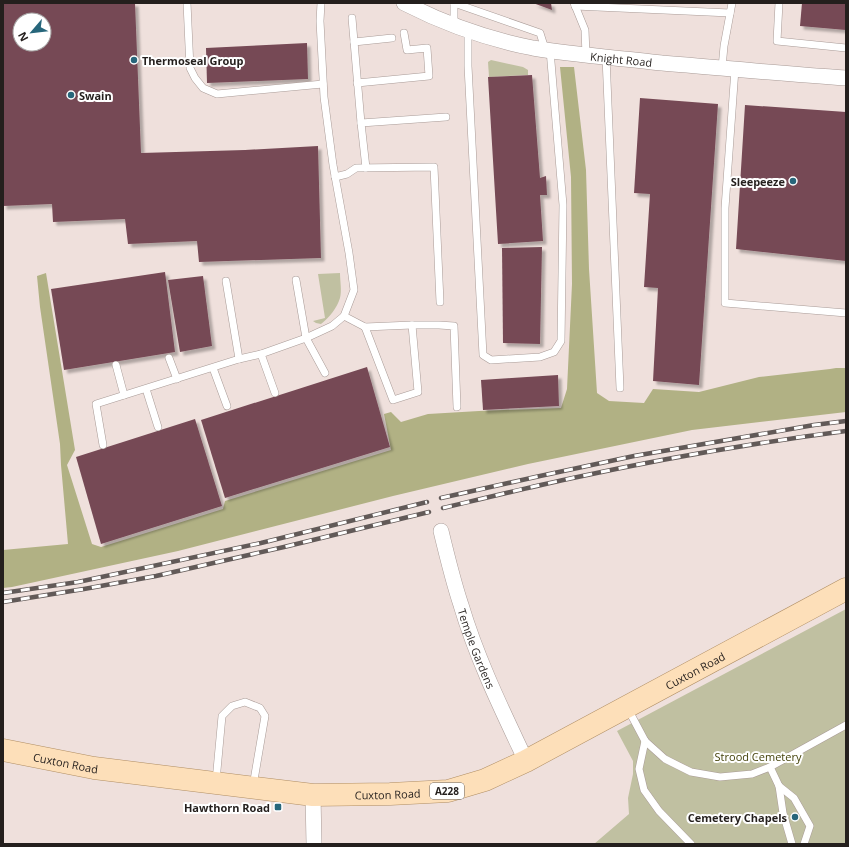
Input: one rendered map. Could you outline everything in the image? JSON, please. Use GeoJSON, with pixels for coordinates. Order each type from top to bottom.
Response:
{"type":"FeatureCollection","features":[{"type":"Feature","properties":{"kind":"main road","name":"Cuxton Road"},"geometry":{"type":"LineString","coordinates":[[3,750],[94,768],[313,795],[390,794],[448,791],[486,780],[526,761],[846,589]]}},
{"type":"Feature","properties":{"kind":"street","name":"Knight Road"},"geometry":{"type":"LineString","coordinates":[[404,3],[436,19],[461,28],[517,44],[548,50],[606,57],[846,78]]}},
{"type":"Feature","properties":{"kind":"street","name":"Temple Gardens"},"geometry":{"type":"LineString","coordinates":[[441,531],[467,624],[486,674],[526,761]]}},
{"type":"Feature","properties":{"kind":"street"},"geometry":{"type":"LineString","coordinates":[[313,795],[314,844]]}},
{"type":"Feature","properties":{"kind":"lane"},"geometry":{"type":"LineString","coordinates":[[187,3],[190,68],[195,78],[203,88],[217,94],[323,84]]}},
{"type":"Feature","properties":{"kind":"lane"},"geometry":{"type":"LineString","coordinates":[[103,445],[96,404],[261,354],[306,338],[332,326],[344,316],[354,290],[349,253],[335,177],[323,84],[320,21],[321,3]]}},
{"type":"Feature","properties":{"kind":"lane"},"geometry":{"type":"LineString","coordinates":[[454,3],[540,33],[548,50],[563,205],[561,341],[554,352],[540,357],[491,360],[483,355],[468,66],[461,28],[454,3]]}},
{"type":"Feature","properties":{"kind":"lane"},"geometry":{"type":"LineString","coordinates":[[732,3],[724,46],[729,68],[725,208],[725,303],[846,313]]}},
{"type":"Feature","properties":{"kind":"lane"},"geometry":{"type":"LineString","coordinates":[[779,3],[777,41],[846,48]]}},
{"type":"Feature","properties":{"kind":"lane"},"geometry":{"type":"LineString","coordinates":[[586,55],[585,30],[575,5],[730,12]]}},
{"type":"Feature","properties":{"kind":"lane"},"geometry":{"type":"LineString","coordinates":[[352,18],[360,123],[366,168]]}},
{"type":"Feature","properties":{"kind":"lane"},"geometry":{"type":"LineString","coordinates":[[357,83],[429,76],[427,48],[407,50],[404,33]]}},
{"type":"Feature","properties":{"kind":"lane"},"geometry":{"type":"LineString","coordinates":[[354,42],[392,38]]}},
{"type":"Feature","properties":{"kind":"lane"},"geometry":{"type":"LineString","coordinates":[[606,57],[620,388]]}},
{"type":"Feature","properties":{"kind":"lane"},"geometry":{"type":"LineString","coordinates":[[360,123],[446,118]]}},
{"type":"Feature","properties":{"kind":"lane"},"geometry":{"type":"LineString","coordinates":[[335,177],[347,174],[356,168],[434,167],[440,302]]}},
{"type":"Feature","properties":{"kind":"lane"},"geometry":{"type":"LineString","coordinates":[[296,280],[306,338],[325,373]]}},
{"type":"Feature","properties":{"kind":"lane"},"geometry":{"type":"LineString","coordinates":[[226,281],[239,360]]}},
{"type":"Feature","properties":{"kind":"lane"},"geometry":{"type":"LineString","coordinates":[[344,316],[365,327],[412,325],[454,326],[457,407]]}},
{"type":"Feature","properties":{"kind":"lane"},"geometry":{"type":"LineString","coordinates":[[365,327],[393,400],[418,392],[412,325]]}},
{"type":"Feature","properties":{"kind":"lane"},"geometry":{"type":"LineString","coordinates":[[261,354],[275,394]]}},
{"type":"Feature","properties":{"kind":"lane"},"geometry":{"type":"LineString","coordinates":[[169,358],[177,379]]}},
{"type":"Feature","properties":{"kind":"lane"},"geometry":{"type":"LineString","coordinates":[[116,365],[124,395]]}},
{"type":"Feature","properties":{"kind":"lane"},"geometry":{"type":"LineString","coordinates":[[213,368],[227,406]]}},
{"type":"Feature","properties":{"kind":"lane"},"geometry":{"type":"LineString","coordinates":[[146,389],[158,427]]}},
{"type":"Feature","properties":{"kind":"lane"},"geometry":{"type":"LineString","coordinates":[[216,783],[222,716],[232,706],[245,702],[260,708],[265,716],[253,788]]}},
{"type":"Feature","properties":{"kind":"lane"},"geometry":{"type":"LineString","coordinates":[[627,707],[645,741],[665,758],[692,772],[720,777],[752,774],[770,767],[846,725]]}},
{"type":"Feature","properties":{"kind":"lane"},"geometry":{"type":"LineString","coordinates":[[645,741],[639,769],[644,790],[659,811],[691,844]]}},
{"type":"Feature","properties":{"kind":"lane"},"geometry":{"type":"LineString","coordinates":[[770,767],[779,786],[783,814],[792,844]]}},
{"type":"Feature","properties":{"kind":"lane"},"geometry":{"type":"LineString","coordinates":[[779,786],[794,798],[810,826],[804,844]]}},
{"type":"Feature","properties":{"kind":"green space"},"geometry":{"type":"Polygon","coordinates":[[[491,60],[523,67],[528,70],[528,75],[489,77],[488,62],[491,60]]]}},
{"type":"Feature","properties":{"kind":"green space"},"geometry":{"type":"Polygon","coordinates":[[[560,67],[574,67],[586,170],[589,269],[597,393],[609,401],[644,403],[653,389],[699,392],[759,377],[846,368],[846,412],[692,430],[528,464],[393,496],[178,551],[3,588],[3,550],[68,544],[60,444],[40,307],[37,276],[46,273],[75,450],[67,465],[92,544],[101,547],[223,509],[225,501],[391,450],[384,414],[391,412],[401,422],[428,414],[561,408],[567,389],[572,284],[571,177],[560,67]]]}},
{"type":"Feature","properties":{"kind":"green space"},"geometry":{"type":"Polygon","coordinates":[[[340,273],[341,295],[339,302],[324,322],[321,324],[316,323],[313,321],[325,318],[318,274],[340,273]]]}},
{"type":"Feature","properties":{"kind":"green space","name":"Strood Cemetery"},"geometry":{"type":"Polygon","coordinates":[[[846,609],[846,844],[594,844],[629,814],[628,798],[633,774],[633,761],[617,731],[846,609]]]}},
{"type":"Feature","properties":{"kind":"building","name":"Swain"},"geometry":{"type":"Polygon","coordinates":[[[3,3],[135,3],[141,153],[318,146],[321,258],[199,262],[197,241],[128,244],[125,219],[53,222],[52,204],[3,206],[3,3]]]}},
{"type":"Feature","properties":{"kind":"building"},"geometry":{"type":"Polygon","coordinates":[[[533,3],[551,3],[552,10],[533,3]]]}},
{"type":"Feature","properties":{"kind":"building"},"geometry":{"type":"Polygon","coordinates":[[[802,3],[846,3],[846,30],[800,26],[802,3]]]}},
{"type":"Feature","properties":{"kind":"building"},"geometry":{"type":"Polygon","coordinates":[[[307,43],[308,79],[207,83],[206,48],[307,43]]]}},
{"type":"Feature","properties":{"kind":"building"},"geometry":{"type":"Polygon","coordinates":[[[532,75],[540,178],[546,176],[547,195],[540,195],[543,241],[498,244],[488,77],[532,75]]]}},
{"type":"Feature","properties":{"kind":"building"},"geometry":{"type":"Polygon","coordinates":[[[640,98],[718,104],[699,385],[653,381],[658,288],[644,287],[650,194],[634,193],[640,98]]]}},
{"type":"Feature","properties":{"kind":"building","name":"Sleepeeze"},"geometry":{"type":"Polygon","coordinates":[[[745,105],[846,112],[846,261],[736,249],[745,105]]]}},
{"type":"Feature","properties":{"kind":"building"},"geometry":{"type":"Polygon","coordinates":[[[542,247],[540,344],[503,343],[502,248],[542,247]]]}},
{"type":"Feature","properties":{"kind":"building"},"geometry":{"type":"Polygon","coordinates":[[[165,272],[175,352],[64,370],[51,289],[165,272]]]}},
{"type":"Feature","properties":{"kind":"building"},"geometry":{"type":"Polygon","coordinates":[[[203,276],[212,346],[180,352],[168,280],[203,276]]]}},
{"type":"Feature","properties":{"kind":"building"},"geometry":{"type":"Polygon","coordinates":[[[367,367],[390,447],[225,498],[201,420],[367,367]]]}},
{"type":"Feature","properties":{"kind":"building"},"geometry":{"type":"Polygon","coordinates":[[[558,375],[559,406],[483,410],[481,380],[558,375]]]}},
{"type":"Feature","properties":{"kind":"building"},"geometry":{"type":"Polygon","coordinates":[[[195,419],[222,506],[101,544],[76,457],[195,419]]]}},
{"type":"Feature","properties":{"kind":"railway"},"geometry":{"type":"LineString","coordinates":[[441,498],[634,456],[814,425],[846,421]]}},
{"type":"Feature","properties":{"kind":"railway"},"geometry":{"type":"LineString","coordinates":[[443,508],[552,482],[672,458],[741,446],[846,431]]}},
{"type":"Feature","properties":{"kind":"railway"},"geometry":{"type":"LineString","coordinates":[[3,593],[78,582],[261,543],[427,502]]}},
{"type":"Feature","properties":{"kind":"railway"},"geometry":{"type":"LineString","coordinates":[[3,602],[156,576],[429,512]]}},
{"type":"Feature","properties":{"kind":"place","name":"Thermoseal Group"},"geometry":{"type":"Point","coordinates":[134,60]}},
{"type":"Feature","properties":{"kind":"place","name":"Swain"},"geometry":{"type":"Point","coordinates":[71,95]}},
{"type":"Feature","properties":{"kind":"place","name":"Sleepeeze"},"geometry":{"type":"Point","coordinates":[793,181]}},
{"type":"Feature","properties":{"kind":"place","name":"Hawthorn Road"},"geometry":{"type":"Point","coordinates":[278,807]}},
{"type":"Feature","properties":{"kind":"place","name":"Cemetery Chapels"},"geometry":{"type":"Point","coordinates":[795,817]}}]}
